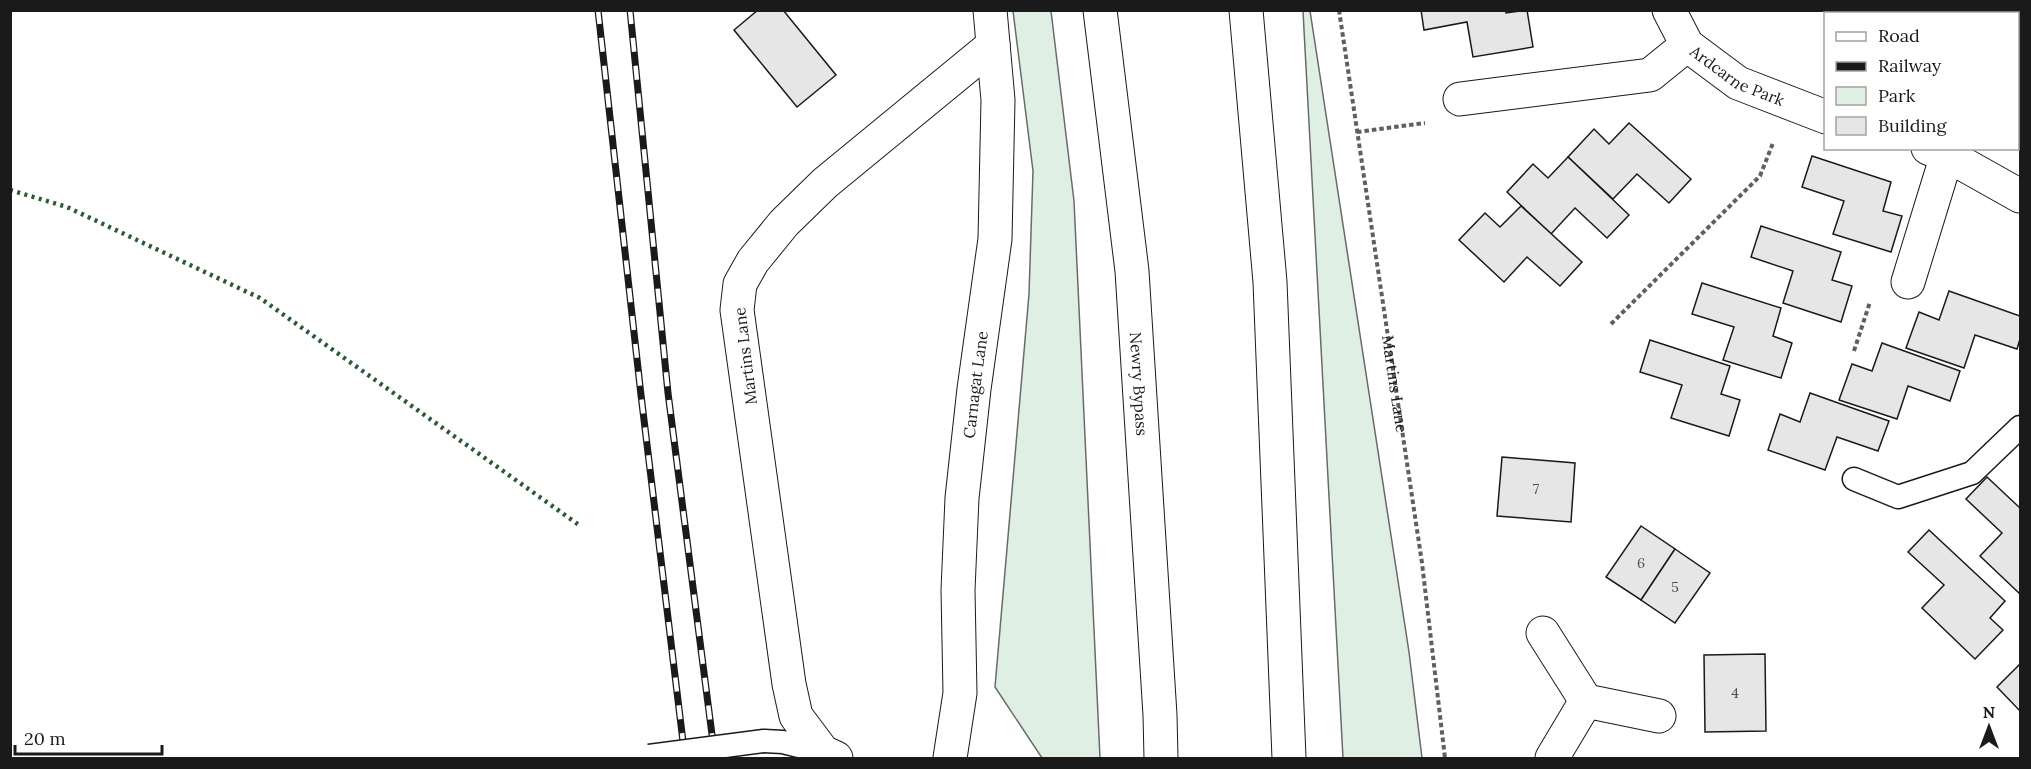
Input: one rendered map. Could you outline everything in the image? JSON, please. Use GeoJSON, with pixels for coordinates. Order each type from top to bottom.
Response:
{"type":"FeatureCollection","features":[{"type":"Feature","properties":{"kind":"main road","name":"Carnagat Lane"},"geometry":{"type":"LineString","coordinates":[[950,759],[960,693],[958,590],[962,498],[974,389],[995,239],[998,100],[990,10]]}},
{"type":"Feature","properties":{"kind":"main road","name":"Newry Bypass"},"geometry":{"type":"LineString","coordinates":[[1100,10],[1132,271],[1161,759]]}},
{"type":"Feature","properties":{"kind":"main road"},"geometry":{"type":"LineString","coordinates":[[1246,10],[1270,282],[1289,759]]}},
{"type":"Feature","properties":{"kind":"main road","name":"Ardcarne Park"},"geometry":{"type":"LineString","coordinates":[[1669,10],[1687,45],[1738,83],[1824,116]]}},
{"type":"Feature","properties":{"kind":"main road","name":"Martins Lane"},"geometry":{"type":"LineString","coordinates":[[830,755],[796,716],[789,684],[737,310],[740,284],[753,261],[784,223],[825,183],[993,45]]}},
{"type":"Feature","properties":{"kind":"main road"},"geometry":{"type":"LineString","coordinates":[[1460,99],[1650,75],[1687,45]]}},
{"type":"Feature","properties":{"kind":"main road"},"geometry":{"type":"LineString","coordinates":[[1908,282],[1938,152],[2020,196]]}},
{"type":"Feature","properties":{"kind":"main road"},"geometry":{"type":"LineString","coordinates":[[1543,633],[1586,700],[1659,716]]}},
{"type":"Feature","properties":{"kind":"main road"},"geometry":{"type":"LineString","coordinates":[[1552,759],[1586,700]]}},
{"type":"Feature","properties":{"kind":"lane"},"geometry":{"type":"LineString","coordinates":[[1854,479],[1898,497],[1972,473],[2020,427]]}},
{"type":"Feature","properties":{"kind":"lane"},"geometry":{"type":"LineString","coordinates":[[647,757],[764,741],[783,742],[830,755]]}},
{"type":"Feature","properties":{"kind":"path","name":"Martins Lane"},"geometry":{"type":"LineString","coordinates":[[1339,10],[1422,563],[1445,759]]}},
{"type":"Feature","properties":{"kind":"path"},"geometry":{"type":"LineString","coordinates":[[1357,132],[1426,123],[1460,99]]}},
{"type":"Feature","properties":{"kind":"path"},"geometry":{"type":"LineString","coordinates":[[1611,324],[1760,176],[1790,104]]}},
{"type":"Feature","properties":{"kind":"green space"},"geometry":{"type":"Polygon","coordinates":[[[1013,11],[1051,11],[1074,201],[1100,758],[1042,758],[995,687],[1029,294],[1033,171],[1013,11]]]}},
{"type":"Feature","properties":{"kind":"green space"},"geometry":{"type":"Polygon","coordinates":[[[1303,11],[1310,11],[1409,652],[1422,758],[1343,758],[1303,11]]]}},
{"type":"Feature","properties":{"kind":"building"},"geometry":{"type":"Polygon","coordinates":[[[758,10],[783,10],[836,75],[797,107],[734,30],[758,10]]]}},
{"type":"Feature","properties":{"kind":"building"},"geometry":{"type":"Polygon","coordinates":[[[1421,10],[1506,10],[1506,13],[1527,10],[1533,47],[1473,57],[1467,22],[1424,30],[1421,10]]]}},
{"type":"Feature","properties":{"kind":"building"},"geometry":{"type":"Polygon","coordinates":[[[1874,10],[1928,10],[1928,12],[1874,12],[1874,10]]]}},
{"type":"Feature","properties":{"kind":"building"},"geometry":{"type":"Polygon","coordinates":[[[1629,123],[1691,179],[1669,203],[1637,174],[1613,199],[1568,157],[1594,129],[1609,144],[1629,123]]]}},
{"type":"Feature","properties":{"kind":"building"},"geometry":{"type":"Polygon","coordinates":[[[1812,156],[1891,182],[1883,211],[1902,216],[1891,252],[1833,234],[1844,201],[1802,187],[1812,156]]]}},
{"type":"Feature","properties":{"kind":"building"},"geometry":{"type":"Polygon","coordinates":[[[1568,157],[1629,215],[1607,238],[1575,208],[1551,234],[1507,192],[1533,164],[1548,178],[1568,157]]]}},
{"type":"Feature","properties":{"kind":"building"},"geometry":{"type":"Polygon","coordinates":[[[1521,206],[1582,262],[1560,286],[1527,257],[1504,282],[1459,240],[1485,213],[1500,227],[1521,206]]]}},
{"type":"Feature","properties":{"kind":"building"},"geometry":{"type":"Polygon","coordinates":[[[1761,226],[1841,252],[1832,280],[1852,286],[1841,322],[1783,303],[1793,271],[1751,257],[1761,226]]]}},
{"type":"Feature","properties":{"kind":"building"},"geometry":{"type":"Polygon","coordinates":[[[1702,283],[1781,308],[1773,336],[1792,343],[1781,378],[1723,360],[1734,327],[1692,314],[1702,283]]]}},
{"type":"Feature","properties":{"kind":"building"},"geometry":{"type":"Polygon","coordinates":[[[1949,291],[2020,316],[2020,339],[2017,349],[1975,335],[1964,368],[1906,348],[1919,312],[1939,320],[1949,291]]]}},
{"type":"Feature","properties":{"kind":"building"},"geometry":{"type":"Polygon","coordinates":[[[1650,340],[1730,366],[1721,394],[1740,400],[1729,436],[1671,418],[1682,385],[1640,372],[1650,340]]]}},
{"type":"Feature","properties":{"kind":"building"},"geometry":{"type":"Polygon","coordinates":[[[1882,343],[1960,371],[1950,401],[1908,386],[1897,419],[1839,400],[1852,364],[1872,371],[1882,343]]]}},
{"type":"Feature","properties":{"kind":"building"},"geometry":{"type":"Polygon","coordinates":[[[1810,393],[1889,421],[1878,451],[1837,437],[1825,470],[1768,450],[1780,414],[1800,422],[1810,393]]]}},
{"type":"Feature","properties":{"kind":"building"},"geometry":{"type":"Polygon","coordinates":[[[1502,457],[1575,463],[1571,522],[1497,516],[1502,457]]]}},
{"type":"Feature","properties":{"kind":"building"},"geometry":{"type":"Polygon","coordinates":[[[1987,477],[2020,508],[2020,594],[1980,556],[2002,533],[1966,499],[1987,477]]]}},
{"type":"Feature","properties":{"kind":"building"},"geometry":{"type":"Polygon","coordinates":[[[1641,526],[1675,549],[1641,600],[1606,577],[1641,526]]]}},
{"type":"Feature","properties":{"kind":"building"},"geometry":{"type":"Polygon","coordinates":[[[1929,530],[2005,601],[1990,618],[2003,630],[1975,659],[1922,608],[1944,585],[1908,552],[1929,530]]]}},
{"type":"Feature","properties":{"kind":"building"},"geometry":{"type":"Polygon","coordinates":[[[1675,549],[1710,573],[1675,623],[1641,600],[1675,549]]]}},
{"type":"Feature","properties":{"kind":"building"},"geometry":{"type":"Polygon","coordinates":[[[1765,654],[1766,731],[1705,732],[1704,655],[1765,654]]]}},
{"type":"Feature","properties":{"kind":"building"},"geometry":{"type":"Polygon","coordinates":[[[2020,664],[2020,711],[1997,687],[2020,664]]]}},
{"type":"Feature","properties":{"kind":"railway"},"geometry":{"type":"LineString","coordinates":[[598,10],[685,758]]}},
{"type":"Feature","properties":{"kind":"railway"},"geometry":{"type":"LineString","coordinates":[[630,10],[668,393],[715,758]]}},
{"type":"Feature","properties":{"kind":"hedge"},"geometry":{"type":"LineString","coordinates":[[10,190],[67,207],[260,298],[579,525]]}}]}
